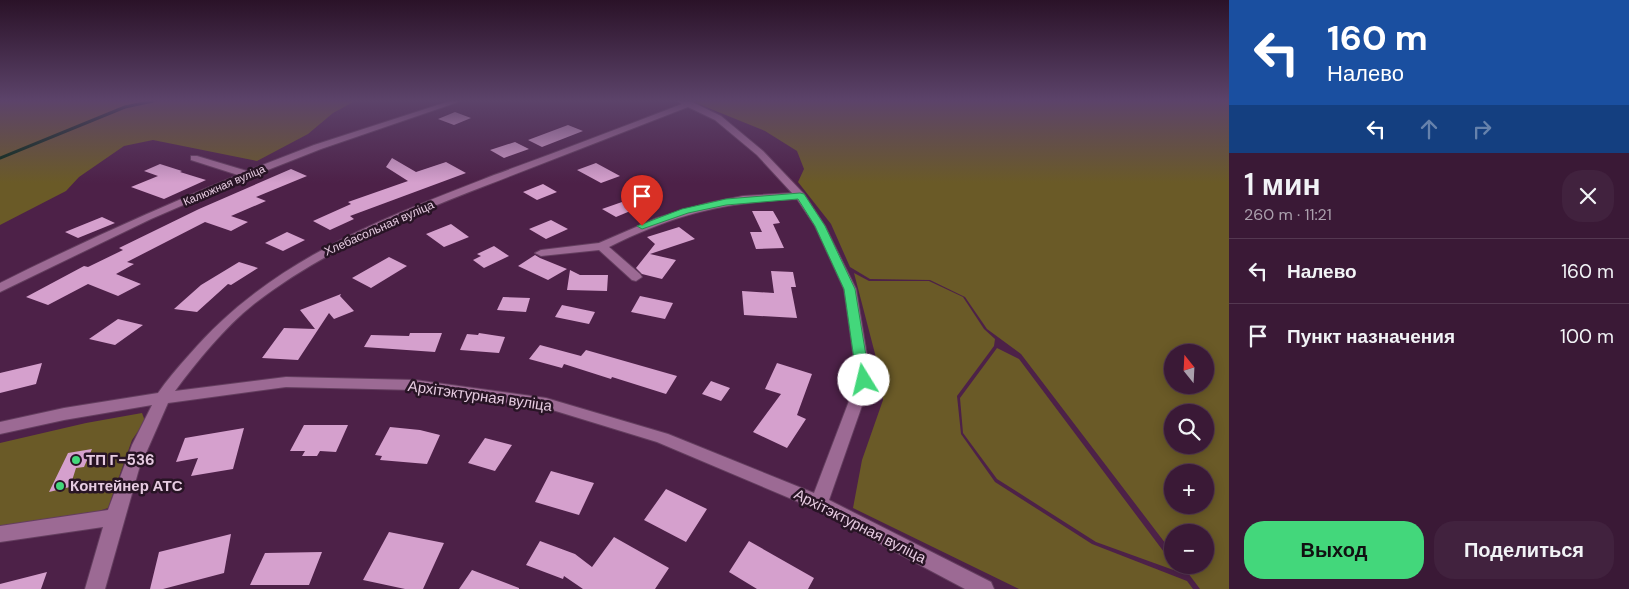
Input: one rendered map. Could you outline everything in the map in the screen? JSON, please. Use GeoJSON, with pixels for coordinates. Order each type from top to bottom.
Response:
{"type":"FeatureCollection","features":[{"type":"Feature","properties":{"kind":"street","name":"Калюжная вуліца"},"geometry":{"type":"LineString","coordinates":[[0,288],[57,259],[250,174],[298,154],[374,128]]}},
{"type":"Feature","properties":{"kind":"street","name":"Хлебасольная вуліца"},"geometry":{"type":"LineString","coordinates":[[95,589],[120,494],[140,445],[163,398],[204,343],[253,296],[295,268],[343,242],[408,212],[618,128]]}},
{"type":"Feature","properties":{"kind":"street"},"geometry":{"type":"LineString","coordinates":[[731,128],[753,147],[800,196],[820,226],[850,289],[864,380],[819,502]]}},
{"type":"Feature","properties":{"kind":"street"},"geometry":{"type":"LineString","coordinates":[[194,158],[250,174]]}},
{"type":"Feature","properties":{"kind":"street"},"geometry":{"type":"LineString","coordinates":[[542,253],[602,246],[642,226],[685,211],[726,202],[800,196]]}},
{"type":"Feature","properties":{"kind":"street"},"geometry":{"type":"LineString","coordinates":[[602,246],[636,277]]}},
{"type":"Feature","properties":{"kind":"street","name":"Архітэктурная вуліца"},"geometry":{"type":"LineString","coordinates":[[0,428],[163,398],[286,382],[415,385],[546,403],[662,438],[819,502],[984,589]]}},
{"type":"Feature","properties":{"kind":"street"},"geometry":{"type":"LineString","coordinates":[[0,534],[114,517]]}},
{"type":"Feature","properties":{"kind":"shaded area"},"geometry":{"type":"Polygon","coordinates":[[[0,128],[315,128],[308,134],[257,161],[153,140],[124,146],[79,177],[66,191],[0,225],[0,128]]]}},
{"type":"Feature","properties":{"kind":"shaded area"},"geometry":{"type":"Polygon","coordinates":[[[759,128],[1229,128],[1229,589],[1200,589],[1189,574],[1214,574],[1214,524],[1164,524],[1164,542],[1021,354],[987,329],[965,297],[930,280],[870,279],[850,267],[831,224],[798,182],[804,169],[797,151],[759,128]]]}},
{"type":"Feature","properties":{"kind":"shaded area"},"geometry":{"type":"Polygon","coordinates":[[[854,273],[869,281],[929,281],[963,297],[984,329],[995,339],[994,346],[957,396],[961,434],[995,482],[1092,544],[1164,572],[1164,574],[1187,581],[1193,589],[1019,589],[853,508],[862,460],[883,400],[880,373],[854,273]]]}},
{"type":"Feature","properties":{"kind":"shaded area"},"geometry":{"type":"Polygon","coordinates":[[[997,348],[1019,359],[1164,552],[1164,567],[1096,542],[997,479],[963,433],[960,398],[997,348]]]}},
{"type":"Feature","properties":{"kind":"shaded area"},"geometry":{"type":"Polygon","coordinates":[[[142,413],[145,421],[132,440],[108,508],[90,514],[0,526],[0,443],[86,423],[142,413]]]}},
{"type":"Feature","properties":{"kind":"building"},"geometry":{"type":"Polygon","coordinates":[[[559,128],[577,128],[583,131],[542,147],[528,140],[559,128]]]}},
{"type":"Feature","properties":{"kind":"building"},"geometry":{"type":"Polygon","coordinates":[[[515,142],[529,149],[504,158],[490,150],[515,142]]]}},
{"type":"Feature","properties":{"kind":"building"},"geometry":{"type":"Polygon","coordinates":[[[392,158],[416,172],[446,162],[466,173],[350,216],[354,219],[330,230],[313,221],[351,204],[348,202],[408,181],[386,167],[392,158]]]}},
{"type":"Feature","properties":{"kind":"building"},"geometry":{"type":"Polygon","coordinates":[[[596,163],[620,176],[601,183],[577,170],[596,163]]]}},
{"type":"Feature","properties":{"kind":"building"},"geometry":{"type":"Polygon","coordinates":[[[160,164],[206,180],[164,199],[131,187],[158,176],[144,171],[160,164]]]}},
{"type":"Feature","properties":{"kind":"building"},"geometry":{"type":"Polygon","coordinates":[[[291,169],[307,176],[256,197],[266,201],[231,216],[248,222],[231,231],[205,222],[127,262],[134,264],[116,274],[141,284],[118,296],[88,284],[48,305],[26,297],[84,266],[88,267],[123,250],[119,248],[199,209],[291,169]]]}},
{"type":"Feature","properties":{"kind":"building"},"geometry":{"type":"Polygon","coordinates":[[[543,184],[557,192],[537,200],[523,192],[543,184]]]}},
{"type":"Feature","properties":{"kind":"building"},"geometry":{"type":"Polygon","coordinates":[[[622,202],[635,209],[616,217],[602,209],[622,202]]]}},
{"type":"Feature","properties":{"kind":"building"},"geometry":{"type":"Polygon","coordinates":[[[752,211],[773,211],[780,223],[773,224],[784,248],[756,249],[750,232],[762,232],[752,211]]]}},
{"type":"Feature","properties":{"kind":"building"},"geometry":{"type":"Polygon","coordinates":[[[102,217],[115,223],[78,238],[65,232],[102,217]]]}},
{"type":"Feature","properties":{"kind":"building"},"geometry":{"type":"Polygon","coordinates":[[[551,220],[568,229],[546,239],[529,229],[551,220]]]}},
{"type":"Feature","properties":{"kind":"building"},"geometry":{"type":"Polygon","coordinates":[[[451,224],[469,237],[444,247],[426,234],[451,224]]]}},
{"type":"Feature","properties":{"kind":"building"},"geometry":{"type":"Polygon","coordinates":[[[679,227],[695,239],[650,254],[676,260],[662,279],[642,274],[636,268],[655,244],[647,237],[679,227]]]}},
{"type":"Feature","properties":{"kind":"building"},"geometry":{"type":"Polygon","coordinates":[[[287,232],[305,240],[283,251],[265,243],[287,232]]]}},
{"type":"Feature","properties":{"kind":"building"},"geometry":{"type":"Polygon","coordinates":[[[494,246],[509,256],[484,268],[473,260],[481,256],[477,254],[494,246]]]}},
{"type":"Feature","properties":{"kind":"building"},"geometry":{"type":"Polygon","coordinates":[[[535,255],[567,269],[548,280],[518,266],[535,255]]]}},
{"type":"Feature","properties":{"kind":"building"},"geometry":{"type":"Polygon","coordinates":[[[389,257],[407,266],[371,288],[352,278],[389,257]]]}},
{"type":"Feature","properties":{"kind":"building"},"geometry":{"type":"Polygon","coordinates":[[[239,262],[258,268],[231,285],[228,284],[197,312],[174,309],[201,285],[239,262]]]}},
{"type":"Feature","properties":{"kind":"building"},"geometry":{"type":"Polygon","coordinates":[[[570,270],[580,275],[608,275],[607,291],[567,290],[570,270]]]}},
{"type":"Feature","properties":{"kind":"building"},"geometry":{"type":"Polygon","coordinates":[[[771,271],[793,272],[796,287],[791,287],[797,318],[744,315],[742,291],[774,293],[771,271]]]}},
{"type":"Feature","properties":{"kind":"building"},"geometry":{"type":"Polygon","coordinates":[[[341,294],[340,296],[354,311],[334,319],[329,313],[298,360],[262,358],[284,328],[315,329],[300,310],[341,294]]]}},
{"type":"Feature","properties":{"kind":"building"},"geometry":{"type":"Polygon","coordinates":[[[640,296],[673,303],[665,319],[631,312],[640,296]]]}},
{"type":"Feature","properties":{"kind":"building"},"geometry":{"type":"Polygon","coordinates":[[[503,297],[530,298],[526,312],[497,310],[503,297]]]}},
{"type":"Feature","properties":{"kind":"building"},"geometry":{"type":"Polygon","coordinates":[[[562,305],[595,312],[589,324],[555,317],[562,305]]]}},
{"type":"Feature","properties":{"kind":"building"},"geometry":{"type":"Polygon","coordinates":[[[118,319],[143,325],[115,345],[89,339],[118,319]]]}},
{"type":"Feature","properties":{"kind":"building"},"geometry":{"type":"Polygon","coordinates":[[[410,333],[442,333],[435,352],[364,347],[371,335],[409,336],[410,333]]]}},
{"type":"Feature","properties":{"kind":"building"},"geometry":{"type":"Polygon","coordinates":[[[479,333],[505,337],[499,353],[460,350],[467,334],[478,335],[479,333]]]}},
{"type":"Feature","properties":{"kind":"building"},"geometry":{"type":"Polygon","coordinates":[[[540,345],[581,356],[586,350],[677,376],[666,394],[564,364],[562,368],[529,359],[540,345]]]}},
{"type":"Feature","properties":{"kind":"building"},"geometry":{"type":"Polygon","coordinates":[[[42,363],[36,384],[0,393],[0,373],[42,363]]]}},
{"type":"Feature","properties":{"kind":"building"},"geometry":{"type":"Polygon","coordinates":[[[777,363],[812,374],[797,415],[806,419],[787,448],[753,432],[781,394],[765,389],[777,363]]]}},
{"type":"Feature","properties":{"kind":"building"},"geometry":{"type":"Polygon","coordinates":[[[711,381],[730,388],[721,401],[702,394],[711,381]]]}},
{"type":"Feature","properties":{"kind":"building"},"geometry":{"type":"Polygon","coordinates":[[[304,425],[348,425],[336,452],[320,451],[317,456],[302,456],[305,451],[290,451],[304,425]]]}},
{"type":"Feature","properties":{"kind":"building"},"geometry":{"type":"Polygon","coordinates":[[[390,427],[420,430],[440,435],[427,464],[380,460],[382,456],[375,455],[390,427]]]}},
{"type":"Feature","properties":{"kind":"building"},"geometry":{"type":"Polygon","coordinates":[[[244,428],[233,469],[191,476],[198,458],[176,462],[185,438],[244,428]]]}},
{"type":"Feature","properties":{"kind":"building"},"geometry":{"type":"Polygon","coordinates":[[[485,438],[512,445],[495,471],[468,463],[485,438]]]}},
{"type":"Feature","properties":{"kind":"building"},"geometry":{"type":"Polygon","coordinates":[[[92,449],[84,467],[76,468],[70,487],[49,492],[68,453],[92,449]]]}},
{"type":"Feature","properties":{"kind":"building"},"geometry":{"type":"Polygon","coordinates":[[[551,471],[594,483],[579,515],[535,502],[551,471]]]}},
{"type":"Feature","properties":{"kind":"building"},"geometry":{"type":"Polygon","coordinates":[[[666,489],[707,509],[686,542],[644,520],[666,489]]]}},
{"type":"Feature","properties":{"kind":"building"},"geometry":{"type":"Polygon","coordinates":[[[389,532],[444,543],[423,589],[405,589],[363,580],[389,532]]]}},
{"type":"Feature","properties":{"kind":"building"},"geometry":{"type":"Polygon","coordinates":[[[231,534],[224,573],[163,589],[150,589],[159,552],[231,534]]]}},
{"type":"Feature","properties":{"kind":"building"},"geometry":{"type":"Polygon","coordinates":[[[614,537],[669,568],[655,589],[583,589],[564,576],[563,579],[526,565],[540,541],[575,554],[592,567],[614,537]]]}},
{"type":"Feature","properties":{"kind":"building"},"geometry":{"type":"Polygon","coordinates":[[[749,541],[814,578],[808,589],[757,589],[729,572],[749,541]]]}},
{"type":"Feature","properties":{"kind":"building"},"geometry":{"type":"Polygon","coordinates":[[[322,552],[309,585],[250,585],[265,553],[322,552]]]}},
{"type":"Feature","properties":{"kind":"building"},"geometry":{"type":"Polygon","coordinates":[[[472,570],[519,588],[519,589],[459,589],[472,570]]]}},
{"type":"Feature","properties":{"kind":"building"},"geometry":{"type":"Polygon","coordinates":[[[47,572],[41,589],[0,589],[0,584],[47,572]]]}},
{"type":"Feature","properties":{"kind":"waterway"},"geometry":{"type":"LineString","coordinates":[[0,158],[72,128]]}},
{"type":"Feature","properties":{"kind":"place","name":"ТП Г-536"},"geometry":{"type":"Point","coordinates":[76,460]}},
{"type":"Feature","properties":{"kind":"place","name":"Контейнер АТС"},"geometry":{"type":"Point","coordinates":[60,486]}},
{"type":"Feature","properties":{"kind":"route"},"geometry":{"type":"LineString","coordinates":[[642,226],[685,211],[726,202],[800,196],[820,226],[850,289],[864,380]]}}]}
